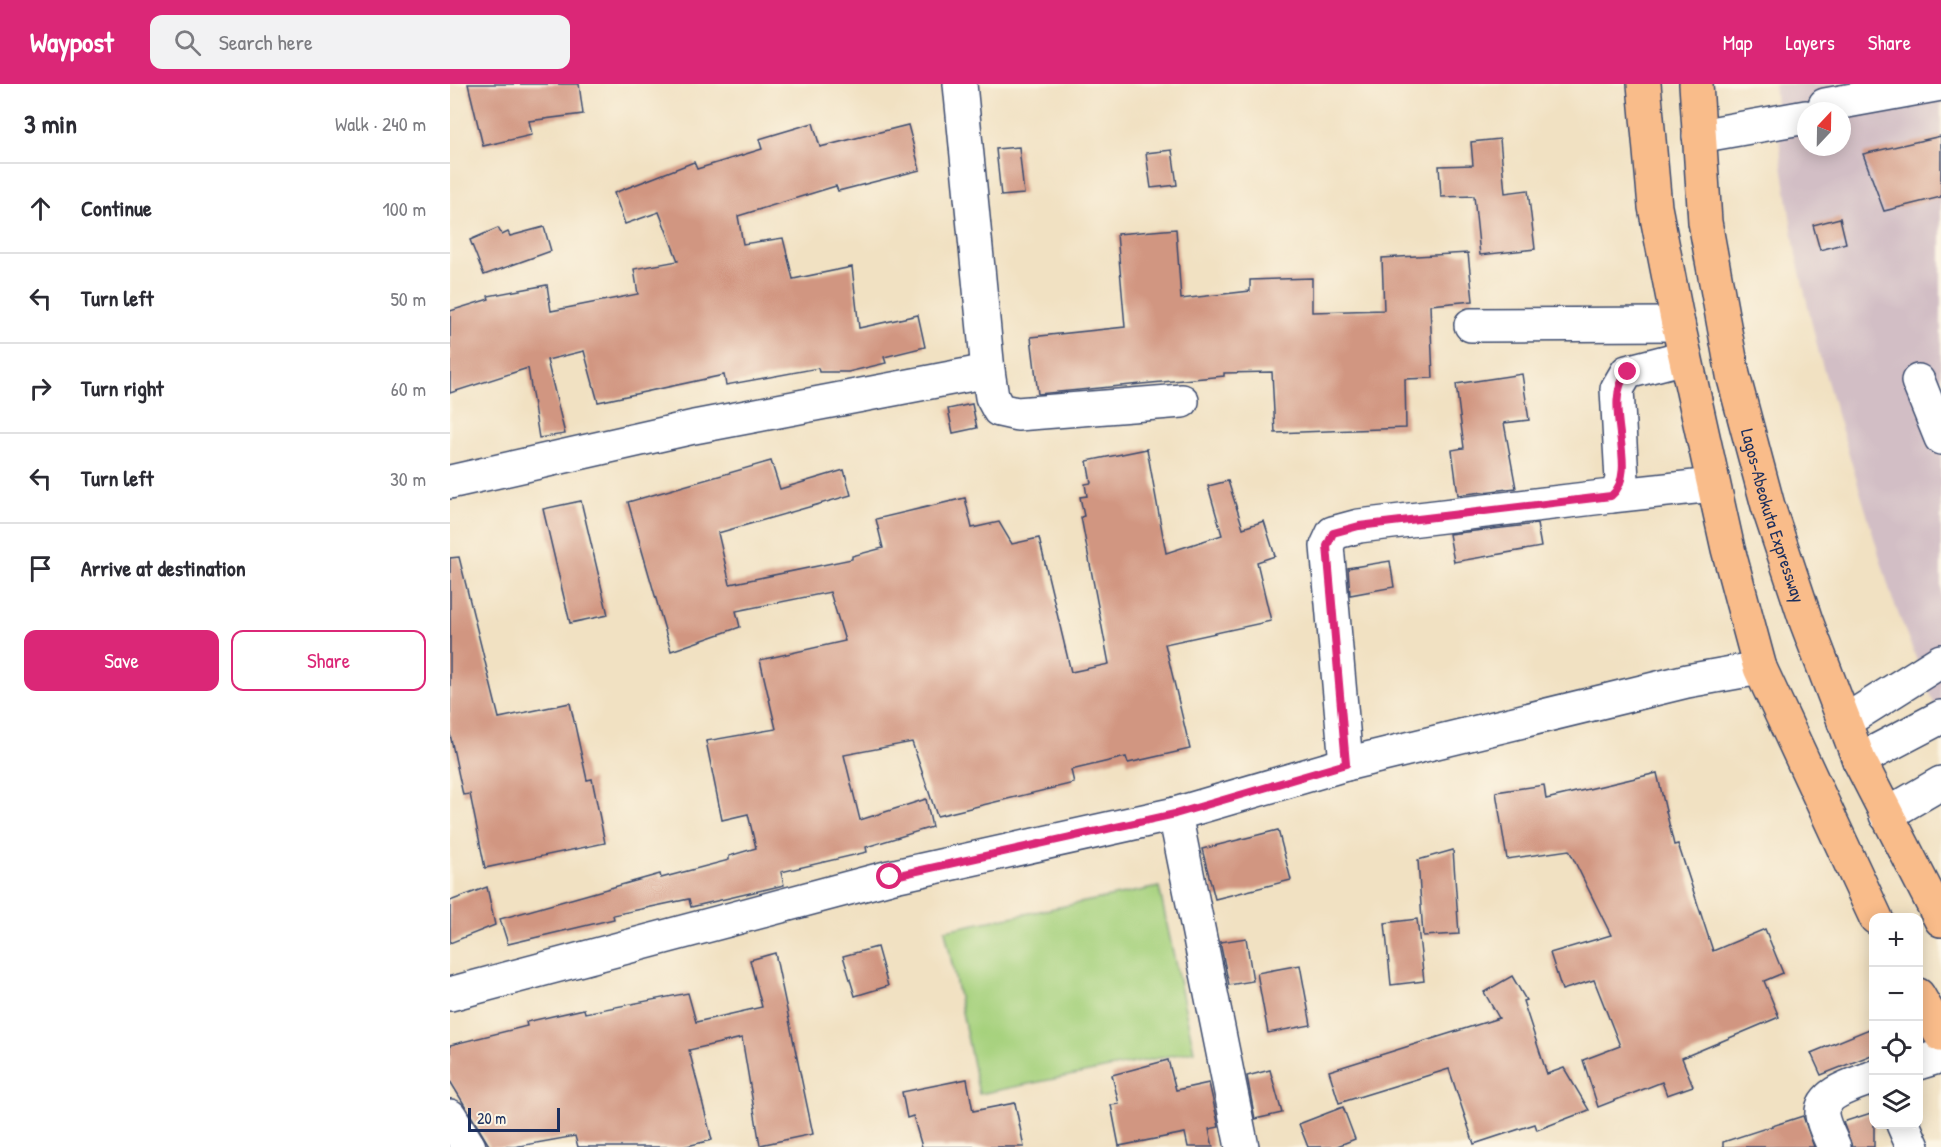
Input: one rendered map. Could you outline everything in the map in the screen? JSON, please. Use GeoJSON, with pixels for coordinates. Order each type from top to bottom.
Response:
{"type":"FeatureCollection","features":[{"type":"Feature","properties":{"kind":"highway"},"geometry":{"type":"LineString","coordinates":[[1644,84],[1655,207],[1678,324],[1713,486],[1760,668],[1874,913]]}},
{"type":"Feature","properties":{"kind":"highway","name":"Lagos-Abeokuta Expressway"},"geometry":{"type":"LineString","coordinates":[[1696,84],[1705,222],[1733,375],[1768,506],[1859,760],[1941,920]]}},
{"type":"Feature","properties":{"kind":"highway"},"geometry":{"type":"LineString","coordinates":[[1923,1004],[1941,1035]]}},
{"type":"Feature","properties":{"kind":"street"},"geometry":{"type":"LineString","coordinates":[[960,84],[988,371],[992,397],[999,410],[1017,414],[1182,401]]}},
{"type":"Feature","properties":{"kind":"street"},"geometry":{"type":"LineString","coordinates":[[1832,102],[1941,84]]}},
{"type":"Feature","properties":{"kind":"street"},"geometry":{"type":"LineString","coordinates":[[1699,136],[1797,110]]}},
{"type":"Feature","properties":{"kind":"street"},"geometry":{"type":"LineString","coordinates":[[1471,325],[1678,324]]}},
{"type":"Feature","properties":{"kind":"street"},"geometry":{"type":"LineString","coordinates":[[1611,496],[1622,480],[1617,388],[1621,380],[1628,372],[1685,357]]}},
{"type":"Feature","properties":{"kind":"street"},"geometry":{"type":"LineString","coordinates":[[450,482],[694,427],[988,371]]}},
{"type":"Feature","properties":{"kind":"street"},"geometry":{"type":"LineString","coordinates":[[1918,381],[1941,438]]}},
{"type":"Feature","properties":{"kind":"street"},"geometry":{"type":"LineString","coordinates":[[1346,764],[1327,546],[1333,533],[1359,526],[1713,486]]}},
{"type":"Feature","properties":{"kind":"street"},"geometry":{"type":"LineString","coordinates":[[1844,722],[1941,660]]}},
{"type":"Feature","properties":{"kind":"street"},"geometry":{"type":"LineString","coordinates":[[450,994],[890,877],[1175,814],[1346,764],[1687,681],[1760,668]]}},
{"type":"Feature","properties":{"kind":"street"},"geometry":{"type":"LineString","coordinates":[[1859,760],[1941,717]]}},
{"type":"Feature","properties":{"kind":"street"},"geometry":{"type":"LineString","coordinates":[[1886,815],[1941,783]]}},
{"type":"Feature","properties":{"kind":"street"},"geometry":{"type":"LineString","coordinates":[[1175,814],[1242,1147]]}},
{"type":"Feature","properties":{"kind":"street"},"geometry":{"type":"LineString","coordinates":[[1923,1061],[1941,1056]]}},
{"type":"Feature","properties":{"kind":"street"},"geometry":{"type":"LineString","coordinates":[[1833,1147],[1822,1114],[1824,1102],[1834,1093],[1869,1079]]}},
{"type":"Feature","properties":{"kind":"street"},"geometry":{"type":"LineString","coordinates":[[450,1116],[470,1147]]}},
{"type":"Feature","properties":{"kind":"street"},"geometry":{"type":"LineString","coordinates":[[1905,1129],[1913,1147]]}},
{"type":"Feature","properties":{"kind":"shaded area"},"geometry":{"type":"Polygon","coordinates":[[[1774,84],[1941,84],[1941,721],[1892,598],[1819,354],[1796,255],[1781,158],[1774,84]]]}},
{"type":"Feature","properties":{"kind":"green space"},"geometry":{"type":"Polygon","coordinates":[[[1159,887],[1194,1051],[979,1094],[945,930],[1159,887]]]}},
{"type":"Feature","properties":{"kind":"building"},"geometry":{"type":"Polygon","coordinates":[[[468,84],[579,84],[583,114],[529,121],[532,135],[483,146],[468,84]]]}},
{"type":"Feature","properties":{"kind":"building"},"geometry":{"type":"Polygon","coordinates":[[[813,123],[820,147],[908,125],[920,170],[838,191],[836,186],[738,216],[743,244],[783,238],[793,279],[852,267],[859,328],[918,315],[925,347],[884,357],[886,363],[848,372],[819,372],[818,368],[726,385],[724,375],[598,402],[584,351],[547,360],[565,434],[539,438],[528,368],[450,393],[450,311],[489,299],[488,296],[547,285],[551,311],[638,294],[634,269],[678,261],[659,212],[625,224],[614,193],[694,162],[697,169],[762,149],[759,139],[813,123]]]}},
{"type":"Feature","properties":{"kind":"building"},"geometry":{"type":"Polygon","coordinates":[[[1941,136],[1941,197],[1884,211],[1863,154],[1941,136]]]}},
{"type":"Feature","properties":{"kind":"building"},"geometry":{"type":"Polygon","coordinates":[[[1500,139],[1505,193],[1528,190],[1535,249],[1480,255],[1474,196],[1441,197],[1439,166],[1473,165],[1471,142],[1500,139]]]}},
{"type":"Feature","properties":{"kind":"building"},"geometry":{"type":"Polygon","coordinates":[[[1019,147],[1024,194],[1001,196],[996,149],[1019,147]]]}},
{"type":"Feature","properties":{"kind":"building"},"geometry":{"type":"Polygon","coordinates":[[[1172,150],[1177,185],[1151,188],[1146,153],[1172,150]]]}},
{"type":"Feature","properties":{"kind":"building"},"geometry":{"type":"Polygon","coordinates":[[[1840,218],[1846,243],[1820,250],[1813,225],[1840,218]]]}},
{"type":"Feature","properties":{"kind":"building"},"geometry":{"type":"Polygon","coordinates":[[[544,227],[551,251],[484,275],[470,240],[498,228],[502,235],[508,232],[510,236],[544,227]]]}},
{"type":"Feature","properties":{"kind":"building"},"geometry":{"type":"Polygon","coordinates":[[[1176,229],[1181,299],[1250,291],[1250,280],[1312,278],[1312,312],[1384,310],[1382,258],[1468,253],[1473,301],[1430,305],[1433,378],[1405,379],[1406,428],[1275,433],[1272,372],[1224,373],[1224,376],[1038,394],[1031,337],[1125,327],[1117,234],[1176,229]]]}},
{"type":"Feature","properties":{"kind":"building"},"geometry":{"type":"Polygon","coordinates":[[[1522,374],[1529,420],[1504,423],[1516,488],[1458,495],[1452,450],[1464,448],[1456,384],[1522,374]]]}},
{"type":"Feature","properties":{"kind":"building"},"geometry":{"type":"Polygon","coordinates":[[[972,404],[977,428],[953,433],[948,409],[972,404]]]}},
{"type":"Feature","properties":{"kind":"building"},"geometry":{"type":"Polygon","coordinates":[[[1147,449],[1166,553],[1222,535],[1208,486],[1228,481],[1243,528],[1264,521],[1275,556],[1257,562],[1271,621],[1165,644],[1190,749],[1128,763],[1126,757],[1071,770],[1074,783],[937,816],[912,742],[844,755],[860,820],[926,799],[932,827],[866,847],[867,852],[781,872],[784,885],[691,907],[689,899],[613,915],[614,919],[508,944],[500,919],[660,874],[661,878],[729,860],[729,856],[756,848],[748,814],[722,820],[706,741],[776,729],[760,660],[845,641],[830,592],[736,611],[740,627],[671,651],[628,502],[771,461],[780,489],[844,470],[851,495],[718,533],[730,584],[852,559],[852,556],[883,548],[876,519],[965,498],[972,528],[999,522],[1012,544],[1039,538],[1071,672],[1109,664],[1081,517],[1084,516],[1080,497],[1087,496],[1085,484],[1091,483],[1087,461],[1147,449]]]}},
{"type":"Feature","properties":{"kind":"building"},"geometry":{"type":"Polygon","coordinates":[[[581,501],[608,615],[570,623],[543,509],[581,501]]]}},
{"type":"Feature","properties":{"kind":"building"},"geometry":{"type":"Polygon","coordinates":[[[1537,524],[1541,547],[1454,562],[1449,534],[1537,524]]]}},
{"type":"Feature","properties":{"kind":"building"},"geometry":{"type":"Polygon","coordinates":[[[459,557],[499,718],[570,703],[587,780],[592,779],[605,843],[485,868],[470,794],[463,795],[450,734],[450,558],[459,557]]]}},
{"type":"Feature","properties":{"kind":"building"},"geometry":{"type":"Polygon","coordinates":[[[1390,561],[1394,587],[1350,595],[1348,568],[1390,561]]]}},
{"type":"Feature","properties":{"kind":"building"},"geometry":{"type":"Polygon","coordinates":[[[1657,773],[1674,845],[1678,844],[1713,951],[1765,929],[1783,973],[1764,981],[1779,1017],[1682,1058],[1693,1086],[1667,1095],[1662,1082],[1598,1107],[1583,1060],[1620,1046],[1594,980],[1562,990],[1550,953],[1611,935],[1569,850],[1507,859],[1496,792],[1544,785],[1546,799],[1657,773]]]}},
{"type":"Feature","properties":{"kind":"building"},"geometry":{"type":"Polygon","coordinates":[[[1278,830],[1291,880],[1215,899],[1202,849],[1278,830]]]}},
{"type":"Feature","properties":{"kind":"building"},"geometry":{"type":"Polygon","coordinates":[[[1453,850],[1459,934],[1423,936],[1418,860],[1453,850]]]}},
{"type":"Feature","properties":{"kind":"building"},"geometry":{"type":"Polygon","coordinates":[[[487,887],[495,925],[450,943],[450,901],[487,887]]]}},
{"type":"Feature","properties":{"kind":"building"},"geometry":{"type":"Polygon","coordinates":[[[1417,919],[1424,981],[1391,985],[1385,923],[1417,919]]]}},
{"type":"Feature","properties":{"kind":"building"},"geometry":{"type":"Polygon","coordinates":[[[1246,938],[1253,981],[1229,985],[1220,942],[1246,938]]]}},
{"type":"Feature","properties":{"kind":"building"},"geometry":{"type":"Polygon","coordinates":[[[877,947],[888,986],[855,996],[843,956],[877,947]]]}},
{"type":"Feature","properties":{"kind":"building"},"geometry":{"type":"Polygon","coordinates":[[[775,953],[813,1134],[760,1145],[742,1038],[689,1050],[712,1140],[683,1147],[578,1147],[575,1136],[514,1147],[490,1147],[450,1081],[450,1045],[527,1026],[526,1022],[584,1009],[585,1013],[688,993],[696,1022],[762,1007],[750,960],[775,953]]]}},
{"type":"Feature","properties":{"kind":"building"},"geometry":{"type":"Polygon","coordinates":[[[1300,965],[1311,1025],[1268,1033],[1257,973],[1300,965]]]}},
{"type":"Feature","properties":{"kind":"building"},"geometry":{"type":"Polygon","coordinates":[[[1512,976],[1526,1000],[1523,1001],[1547,1074],[1564,1068],[1589,1110],[1537,1130],[1535,1124],[1474,1144],[1449,1069],[1339,1103],[1329,1071],[1499,1018],[1484,992],[1512,976]]]}},
{"type":"Feature","properties":{"kind":"building"},"geometry":{"type":"Polygon","coordinates":[[[1869,1029],[1869,1056],[1821,1075],[1811,1053],[1869,1029]]]}},
{"type":"Feature","properties":{"kind":"building"},"geometry":{"type":"Polygon","coordinates":[[[1168,1060],[1176,1090],[1209,1083],[1219,1127],[1209,1129],[1213,1147],[1188,1147],[1185,1133],[1119,1146],[1111,1105],[1119,1104],[1112,1075],[1168,1060]]]}},
{"type":"Feature","properties":{"kind":"building"},"geometry":{"type":"Polygon","coordinates":[[[1270,1070],[1282,1113],[1255,1119],[1247,1076],[1270,1070]]]}},
{"type":"Feature","properties":{"kind":"building"},"geometry":{"type":"Polygon","coordinates":[[[967,1079],[973,1111],[1015,1103],[1024,1147],[922,1147],[913,1116],[907,1118],[902,1092],[967,1079]]]}},
{"type":"Feature","properties":{"kind":"building"},"geometry":{"type":"Polygon","coordinates":[[[1343,1107],[1355,1139],[1335,1147],[1308,1147],[1299,1124],[1343,1107]]]}},
{"type":"Feature","properties":{"kind":"building"},"geometry":{"type":"Polygon","coordinates":[[[1869,1114],[1869,1129],[1874,1129],[1874,1147],[1852,1147],[1843,1122],[1869,1114]]]}},
{"type":"Feature","properties":{"kind":"building"},"geometry":{"type":"Polygon","coordinates":[[[1803,1116],[1814,1147],[1723,1147],[1723,1142],[1803,1116]]]}},
{"type":"Feature","properties":{"kind":"route"},"geometry":{"type":"LineString","coordinates":[[890,877],[1175,814],[1346,764],[1327,546],[1333,533],[1359,526],[1611,496],[1617,491],[1622,480],[1617,388],[1628,372]]}}]}
